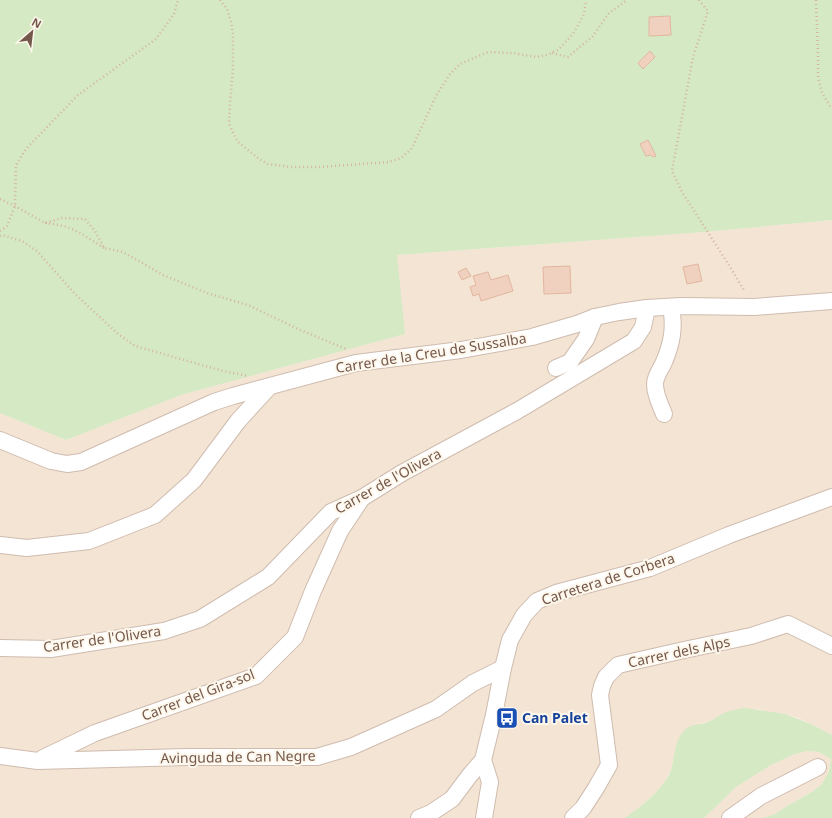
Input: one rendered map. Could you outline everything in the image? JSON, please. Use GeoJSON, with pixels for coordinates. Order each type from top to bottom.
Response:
{"type":"FeatureCollection","features":[{"type":"Feature","properties":{"kind":"street","name":"Carrer de la Creu de Sussalba"},"geometry":{"type":"LineString","coordinates":[[0,440],[52,461],[67,464],[81,462],[214,402],[356,363],[461,350],[532,337],[578,324],[595,317],[647,308],[754,307],[832,300]]}},
{"type":"Feature","properties":{"kind":"street"},"geometry":{"type":"LineString","coordinates":[[664,414],[655,393],[655,382],[658,372],[664,363],[672,335],[672,307]]}},
{"type":"Feature","properties":{"kind":"street","name":"Carrer de l'Olivera"},"geometry":{"type":"LineString","coordinates":[[0,648],[52,649],[164,631],[200,619],[268,577],[331,512],[362,498],[402,473],[517,411],[634,341],[643,327],[647,308]]}},
{"type":"Feature","properties":{"kind":"street"},"geometry":{"type":"LineString","coordinates":[[556,368],[570,362],[586,340],[595,317]]}},
{"type":"Feature","properties":{"kind":"street"},"geometry":{"type":"LineString","coordinates":[[0,545],[27,548],[89,541],[155,515],[194,480],[238,421],[270,386]]}},
{"type":"Feature","properties":{"kind":"street","name":"Carretera de Corbera"},"geometry":{"type":"LineString","coordinates":[[419,818],[431,814],[452,799],[483,760],[510,640],[524,615],[537,601],[556,593],[650,568],[729,535],[832,497]]}},
{"type":"Feature","properties":{"kind":"street","name":"Carrer del Gira-sol"},"geometry":{"type":"LineString","coordinates":[[38,761],[95,733],[256,676],[295,637],[313,591],[340,531],[362,498]]}},
{"type":"Feature","properties":{"kind":"street","name":"Carrer dels Alps"},"geometry":{"type":"LineString","coordinates":[[573,818],[583,808],[609,765],[600,695],[606,678],[618,665],[751,636],[788,624],[832,646]]}},
{"type":"Feature","properties":{"kind":"street","name":"Avinguda de Can Negre"},"geometry":{"type":"LineString","coordinates":[[0,756],[38,761],[187,757],[317,757],[350,747],[436,709],[473,683],[503,668]]}},
{"type":"Feature","properties":{"kind":"street"},"geometry":{"type":"LineString","coordinates":[[483,760],[490,782],[484,818]]}},
{"type":"Feature","properties":{"kind":"street"},"geometry":{"type":"LineString","coordinates":[[730,818],[761,796],[818,767]]}},
{"type":"Feature","properties":{"kind":"path"},"geometry":{"type":"LineString","coordinates":[[0,231],[8,226],[15,206],[16,166],[26,149],[78,95],[156,39],[174,14],[178,0]]}},
{"type":"Feature","properties":{"kind":"path"},"geometry":{"type":"LineString","coordinates":[[220,0],[227,9],[233,34],[233,68],[229,123],[233,133],[238,142],[259,159],[268,164],[291,167],[320,167],[389,162],[401,158],[412,148],[436,96],[450,74],[460,64],[488,52],[512,52],[537,56],[547,55],[558,50],[573,34],[584,14],[586,0]]}},
{"type":"Feature","properties":{"kind":"path"},"geometry":{"type":"LineString","coordinates":[[552,53],[568,58],[593,36],[609,13],[627,0]]}},
{"type":"Feature","properties":{"kind":"path"},"geometry":{"type":"LineString","coordinates":[[699,0],[708,11],[693,57],[672,171],[682,192],[754,307]]}},
{"type":"Feature","properties":{"kind":"path"},"geometry":{"type":"LineString","coordinates":[[816,0],[818,78],[822,93],[832,108]]}},
{"type":"Feature","properties":{"kind":"path"},"geometry":{"type":"LineString","coordinates":[[0,198],[45,223],[67,227],[84,235],[104,248],[122,252],[163,275],[207,293],[248,305],[298,329],[372,360]]}},
{"type":"Feature","properties":{"kind":"path"},"geometry":{"type":"LineString","coordinates":[[45,223],[62,218],[85,219],[95,231],[104,248]]}},
{"type":"Feature","properties":{"kind":"path"},"geometry":{"type":"LineString","coordinates":[[0,236],[22,241],[37,252],[74,293],[118,334],[135,346],[223,371],[244,375],[270,386]]}},
{"type":"Feature","properties":{"kind":"shaded area"},"geometry":{"type":"Polygon","coordinates":[[[832,220],[832,735],[798,718],[758,709],[719,716],[707,722],[693,725],[683,733],[677,743],[671,770],[663,784],[634,812],[625,818],[0,818],[0,413],[66,440],[181,395],[405,334],[396,255],[704,232],[832,220]]]}},
{"type":"Feature","properties":{"kind":"shaded area"},"geometry":{"type":"Polygon","coordinates":[[[807,751],[819,752],[831,759],[829,771],[822,784],[812,792],[775,814],[763,818],[704,818],[736,787],[771,765],[795,754],[807,751]]]}},
{"type":"Feature","properties":{"kind":"green space"},"geometry":{"type":"Polygon","coordinates":[[[0,0],[832,0],[832,220],[704,232],[397,255],[405,334],[181,395],[66,440],[0,413],[0,0]]]}},
{"type":"Feature","properties":{"kind":"green space"},"geometry":{"type":"Polygon","coordinates":[[[745,708],[785,714],[811,724],[832,735],[832,818],[763,818],[775,814],[812,792],[822,784],[829,771],[831,759],[819,752],[807,751],[795,754],[771,765],[736,787],[704,818],[625,818],[645,803],[668,777],[678,740],[686,729],[692,725],[708,722],[730,711],[745,708]]]}},
{"type":"Feature","properties":{"kind":"building"},"geometry":{"type":"Polygon","coordinates":[[[670,16],[671,35],[649,36],[649,17],[670,16]]]}},
{"type":"Feature","properties":{"kind":"building"},"geometry":{"type":"Polygon","coordinates":[[[650,51],[655,57],[643,69],[638,63],[650,51]]]}},
{"type":"Feature","properties":{"kind":"building"},"geometry":{"type":"Polygon","coordinates":[[[648,140],[656,156],[646,156],[640,144],[648,140]]]}},
{"type":"Feature","properties":{"kind":"building"},"geometry":{"type":"Polygon","coordinates":[[[698,264],[702,281],[687,284],[683,267],[698,264]]]}},
{"type":"Feature","properties":{"kind":"building"},"geometry":{"type":"Polygon","coordinates":[[[570,266],[571,293],[544,294],[543,267],[570,266]]]}},
{"type":"Feature","properties":{"kind":"building"},"geometry":{"type":"Polygon","coordinates":[[[466,268],[471,276],[462,280],[458,272],[466,268]]]}},
{"type":"Feature","properties":{"kind":"building"},"geometry":{"type":"Polygon","coordinates":[[[488,272],[491,280],[508,275],[513,291],[481,301],[479,294],[473,296],[470,287],[476,285],[473,276],[488,272]]]}},
{"type":"Feature","properties":{"kind":"place","name":"Can Palet"},"geometry":{"type":"Point","coordinates":[507,718]}}]}
